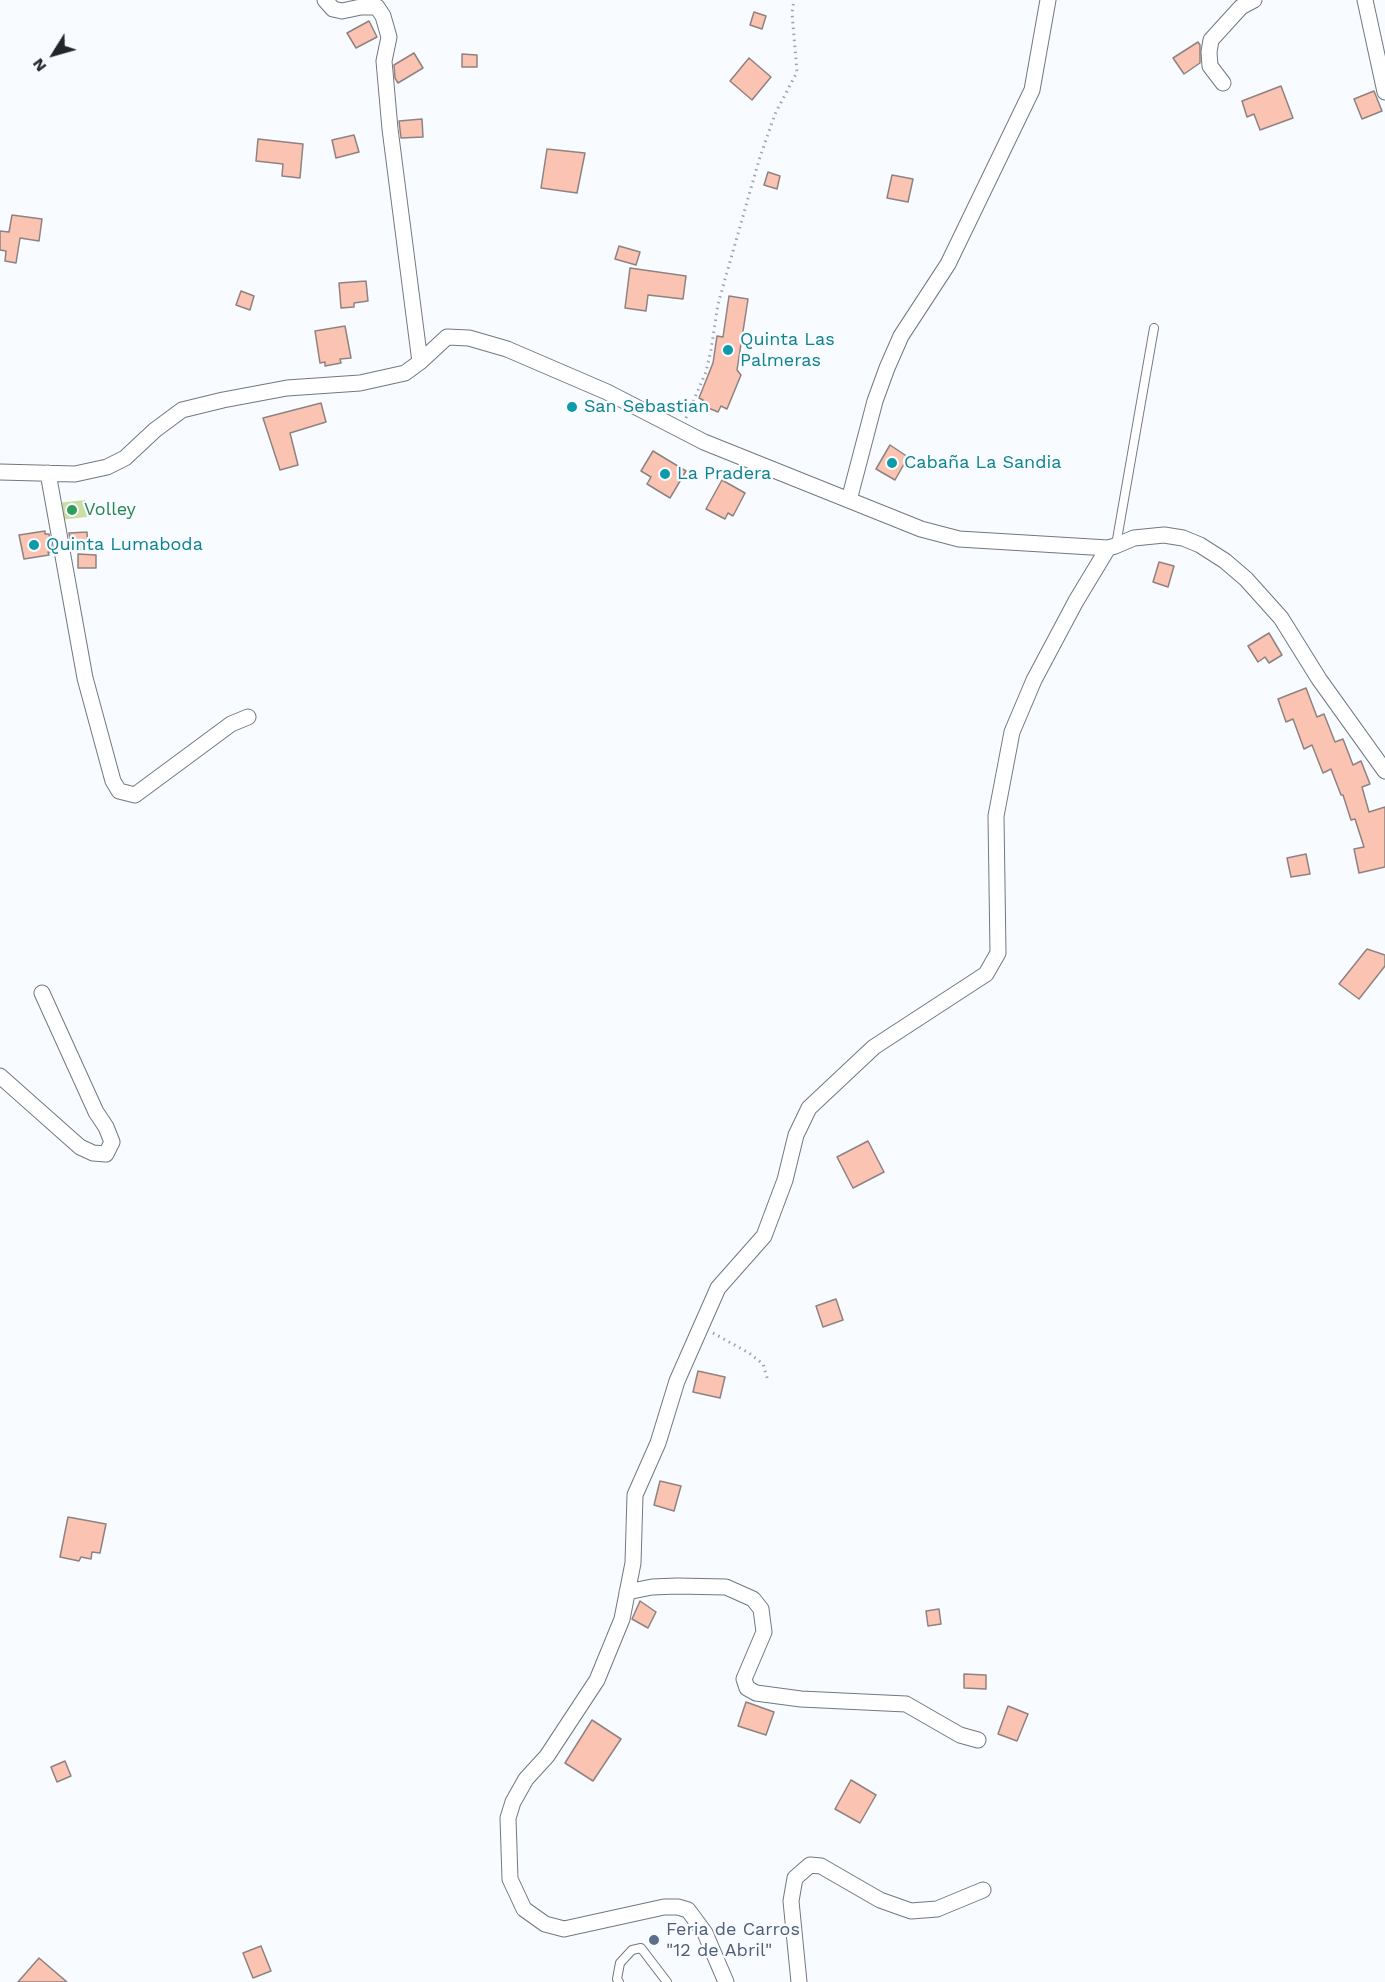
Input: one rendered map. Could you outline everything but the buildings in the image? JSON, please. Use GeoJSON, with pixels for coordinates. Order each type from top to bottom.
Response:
{"type":"FeatureCollection","features":[{"type":"Feature","properties":{"kind":"street"},"geometry":{"type":"LineString","coordinates":[[325,0],[333,9],[342,11],[376,6],[383,16],[389,37],[384,61],[390,129],[420,362]]}},
{"type":"Feature","properties":{"kind":"street"},"geometry":{"type":"LineString","coordinates":[[849,500],[886,368],[902,336],[948,264],[1032,90],[1048,0]]}},
{"type":"Feature","properties":{"kind":"street"},"geometry":{"type":"LineString","coordinates":[[1223,83],[1210,66],[1211,40],[1241,7],[1254,0]]}},
{"type":"Feature","properties":{"kind":"street"},"geometry":{"type":"LineString","coordinates":[[1365,0],[1385,92]]}},
{"type":"Feature","properties":{"kind":"street"},"geometry":{"type":"LineString","coordinates":[[0,472],[75,474],[107,467],[125,458],[155,430],[183,410],[287,388],[360,383],[405,372],[447,338],[469,338],[507,349],[607,392],[704,442],[921,528],[959,539],[1112,547],[1149,535],[1183,538],[1200,545],[1239,573],[1281,618],[1319,679],[1385,771]]}},
{"type":"Feature","properties":{"kind":"street"},"geometry":{"type":"LineString","coordinates":[[48,473],[85,678],[113,781],[119,791],[135,795],[231,724],[248,717]]}},
{"type":"Feature","properties":{"kind":"street"},"geometry":{"type":"LineString","coordinates":[[726,1982],[705,1933],[688,1910],[678,1906],[664,1906],[564,1929],[545,1924],[524,1909],[510,1879],[508,1818],[513,1802],[526,1779],[548,1756],[597,1680],[622,1619],[633,1563],[635,1494],[658,1443],[677,1381],[718,1288],[764,1236],[785,1180],[796,1136],[809,1108],[874,1047],[986,974],[998,953],[996,816],[1012,732],[1034,680],[1076,601],[1112,547]]}},
{"type":"Feature","properties":{"kind":"street"},"geometry":{"type":"LineString","coordinates":[[0,1076],[80,1147],[93,1154],[106,1154],[112,1142],[42,993]]}},
{"type":"Feature","properties":{"kind":"street"},"geometry":{"type":"LineString","coordinates":[[627,1592],[652,1587],[711,1585],[726,1587],[753,1599],[761,1610],[765,1632],[744,1679],[747,1688],[756,1693],[801,1699],[906,1704],[960,1735],[978,1740]]}},
{"type":"Feature","properties":{"kind":"street"},"geometry":{"type":"LineString","coordinates":[[799,1982],[792,1901],[795,1878],[810,1865],[821,1866],[880,1900],[911,1911],[937,1909],[983,1890]]}},
{"type":"Feature","properties":{"kind":"lane"},"geometry":{"type":"LineString","coordinates":[[1112,547],[1154,328]]}},
{"type":"Feature","properties":{"kind":"lane"},"geometry":{"type":"LineString","coordinates":[[619,1982],[617,1979],[620,1963],[632,1950],[642,1948],[666,1982]]}},
{"type":"Feature","properties":{"kind":"path"},"geometry":{"type":"LineString","coordinates":[[678,429],[690,412],[706,372],[718,304],[759,160],[775,114],[797,72],[792,14],[794,0]]}},
{"type":"Feature","properties":{"kind":"path"},"geometry":{"type":"LineString","coordinates":[[701,1326],[749,1353],[763,1364],[768,1381]]}},
{"type":"Feature","properties":{"kind":"green space","name":"Volley"},"geometry":{"type":"Polygon","coordinates":[[[85,500],[87,517],[59,520],[57,503],[85,500]]]}},
{"type":"Feature","properties":{"kind":"place","name":"Quinta Las Palmeras"},"geometry":{"type":"Point","coordinates":[728,350]}},
{"type":"Feature","properties":{"kind":"place","name":"San Sebastian"},"geometry":{"type":"Point","coordinates":[572,407]}},
{"type":"Feature","properties":{"kind":"place","name":"Cabaña La Sandia"},"geometry":{"type":"Point","coordinates":[892,463]}},
{"type":"Feature","properties":{"kind":"place","name":"La Pradera"},"geometry":{"type":"Point","coordinates":[665,474]}},
{"type":"Feature","properties":{"kind":"place","name":"Volley"},"geometry":{"type":"Point","coordinates":[72,510]}},
{"type":"Feature","properties":{"kind":"place","name":"Quinta Lumaboda"},"geometry":{"type":"Point","coordinates":[34,545]}},
{"type":"Feature","properties":{"kind":"place","name":"Feria de Carros \"12 de Abril\""},"geometry":{"type":"Point","coordinates":[654,1940]}}]}
